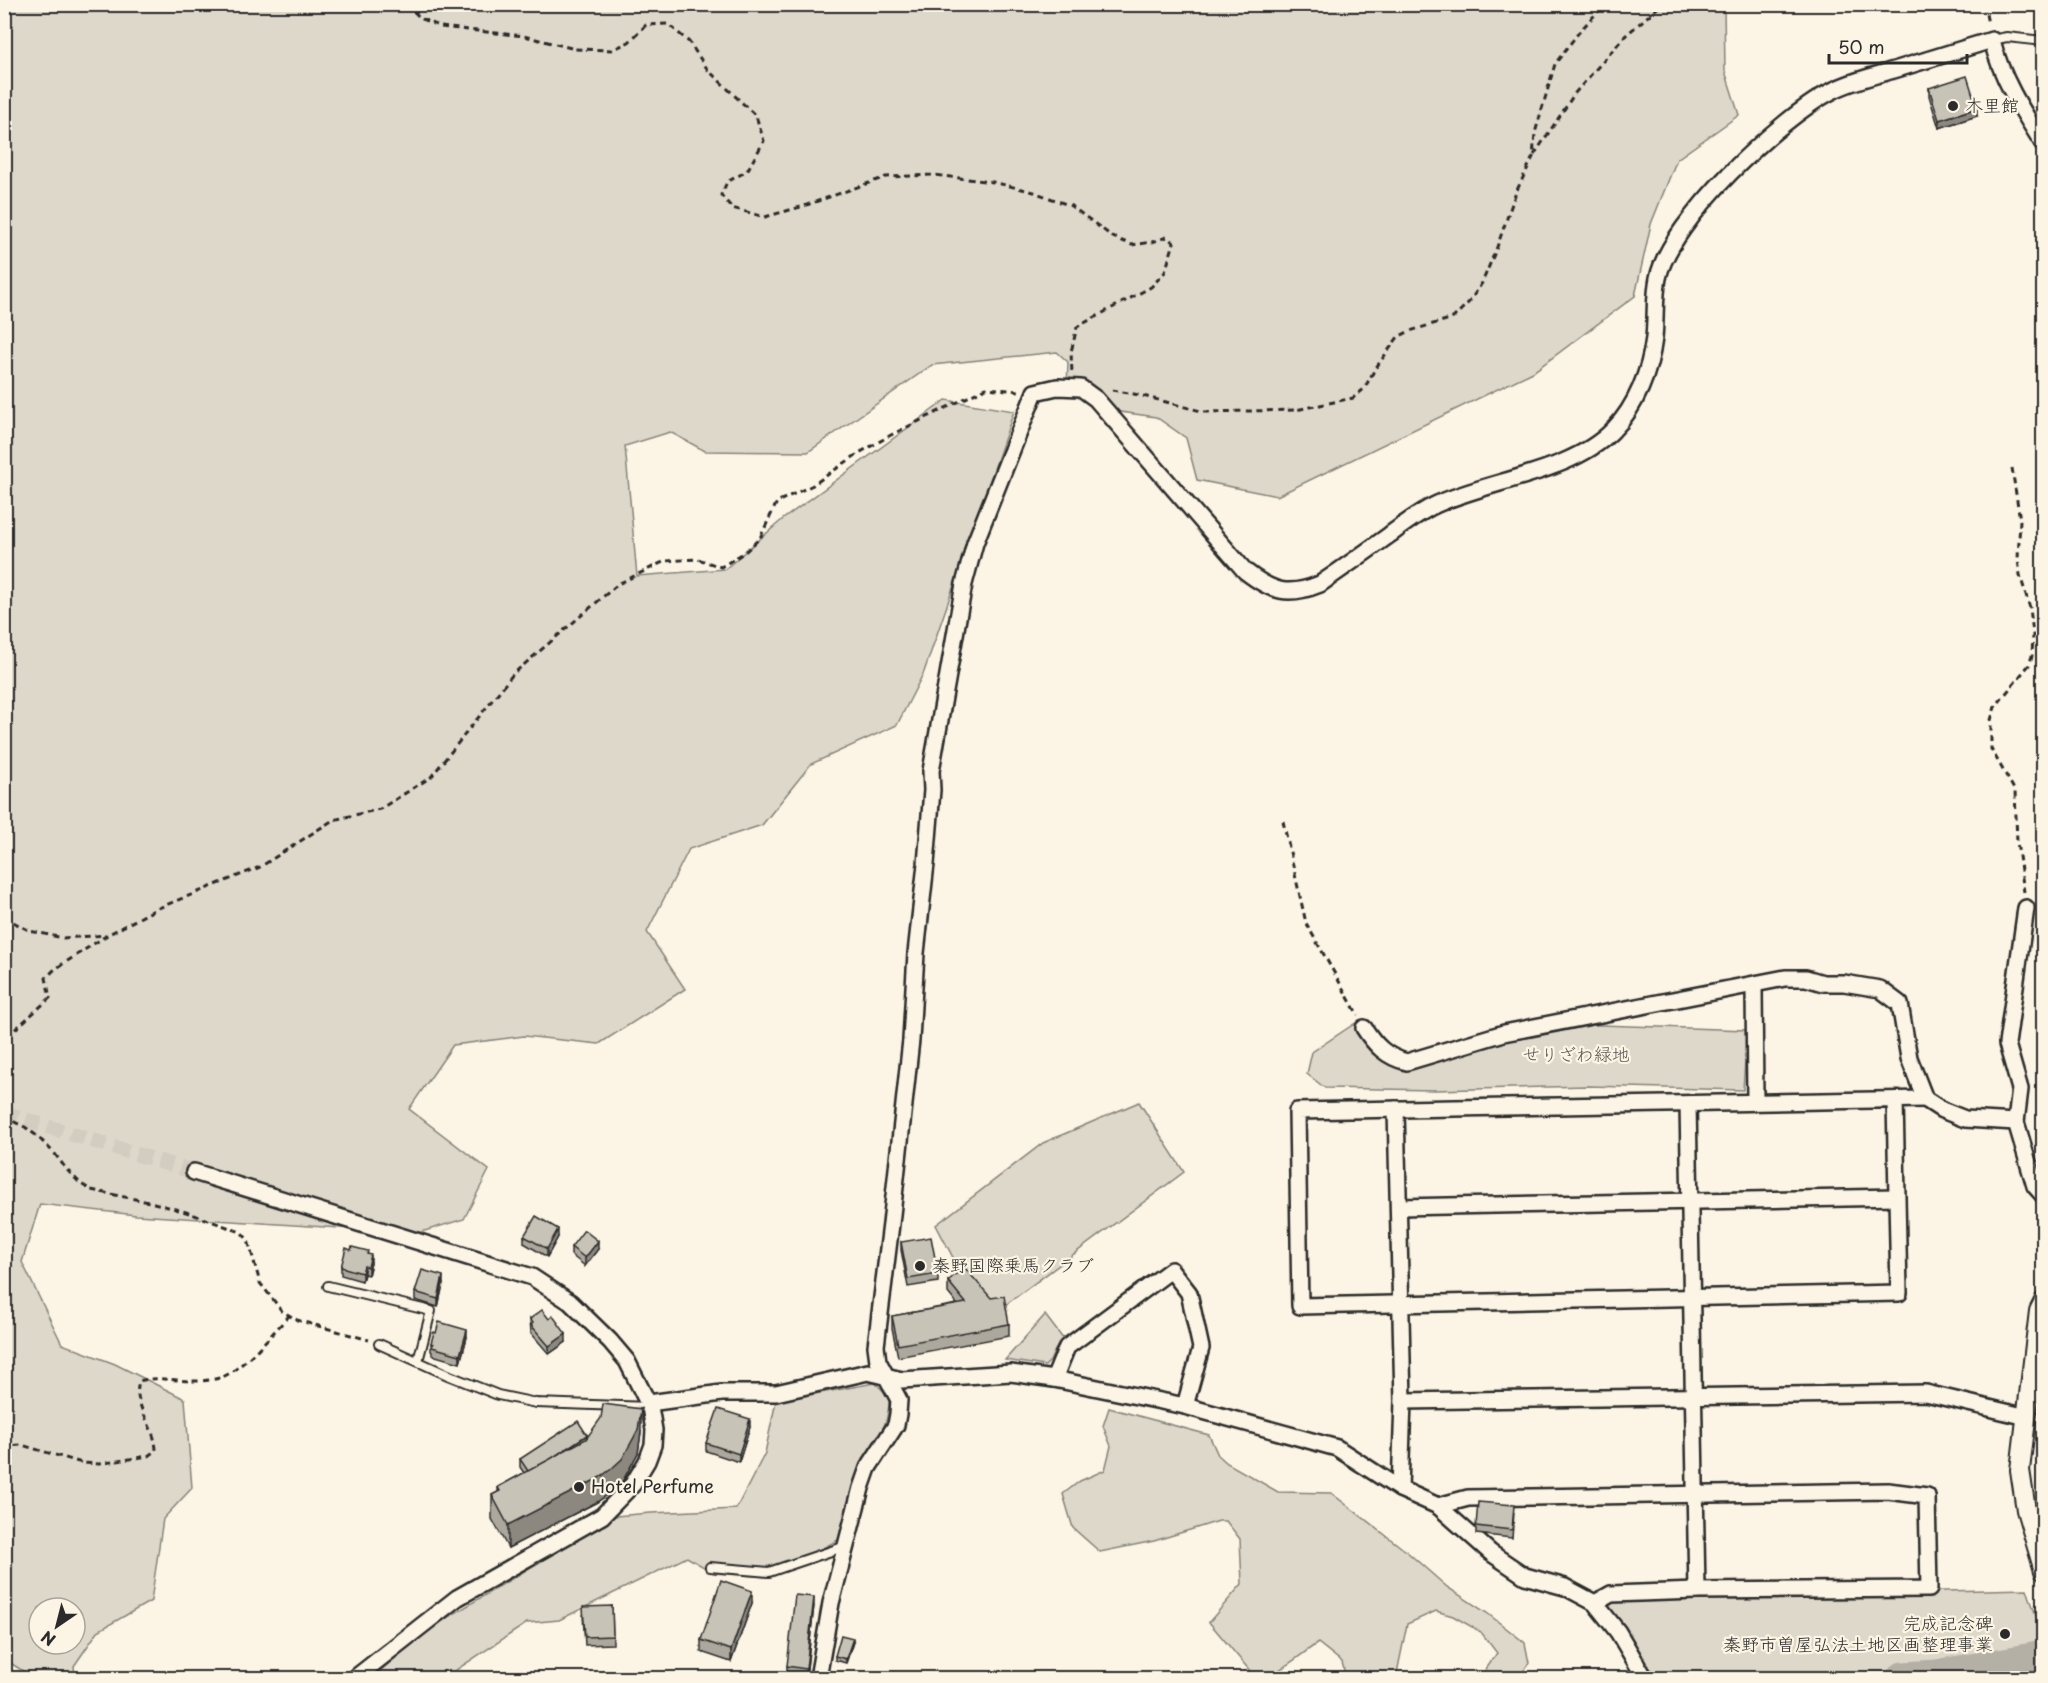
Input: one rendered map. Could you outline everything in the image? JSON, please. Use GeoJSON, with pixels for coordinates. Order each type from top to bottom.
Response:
{"type":"FeatureCollection","features":[{"type":"Feature","properties":{"kind":"street"},"geometry":{"type":"LineString","coordinates":[[818,1678],[831,1603],[861,1488],[868,1468],[896,1425],[898,1414],[899,1400],[878,1361],[876,1346],[911,1040],[916,953],[932,790],[931,771],[964,584],[972,553],[993,494],[1035,392],[1047,388],[1081,388],[1096,399],[1245,571],[1272,589],[1284,592],[1305,590],[1320,584],[1432,506],[1455,496],[1566,462],[1598,444],[1614,429],[1624,416],[1644,379],[1653,340],[1658,276],[1669,252],[1699,208],[1727,176],[1767,138],[1808,105],[1856,81],[1992,40],[1996,57],[2006,80],[2043,145]]}},
{"type":"Feature","properties":{"kind":"street"},"geometry":{"type":"LineString","coordinates":[[2026,908],[2007,1044],[2020,1089],[2016,1122],[2036,1186],[2043,1196]]}},
{"type":"Feature","properties":{"kind":"street"},"geometry":{"type":"LineString","coordinates":[[1364,1028],[1376,1046],[1393,1059],[1407,1062],[1504,1033],[1600,1013],[1754,986],[1785,978],[1806,978],[1823,983],[1844,983],[1880,989],[1900,1004],[1909,1058],[1925,1099]]}},
{"type":"Feature","properties":{"kind":"street"},"geometry":{"type":"LineString","coordinates":[[1754,986],[1755,1102]]}},
{"type":"Feature","properties":{"kind":"street"},"geometry":{"type":"LineString","coordinates":[[1895,1100],[1899,1293],[1300,1306],[1297,1111],[1925,1099],[1942,1110],[1965,1119],[2016,1122]]}},
{"type":"Feature","properties":{"kind":"street"},"geometry":{"type":"LineString","coordinates":[[1688,1104],[1697,1591]]}},
{"type":"Feature","properties":{"kind":"street"},"geometry":{"type":"LineString","coordinates":[[1396,1109],[1403,1401],[1400,1489]]}},
{"type":"Feature","properties":{"kind":"street"},"geometry":{"type":"LineString","coordinates":[[194,1172],[532,1277],[570,1302],[610,1341],[627,1361],[650,1405],[654,1430],[653,1445],[647,1461],[633,1484],[602,1516],[457,1598],[355,1678]]}},
{"type":"Feature","properties":{"kind":"street"},"geometry":{"type":"LineString","coordinates":[[1399,1207],[1896,1197]]}},
{"type":"Feature","properties":{"kind":"street"},"geometry":{"type":"LineString","coordinates":[[1054,1379],[1067,1347],[1171,1270],[1189,1293],[1201,1348],[1185,1406]]}},
{"type":"Feature","properties":{"kind":"street"},"geometry":{"type":"LineString","coordinates":[[2043,1301],[2039,1311],[2039,1349],[2020,1470],[2022,1491],[2043,1571]]}},
{"type":"Feature","properties":{"kind":"street"},"geometry":{"type":"LineString","coordinates":[[650,1405],[722,1393],[776,1393],[868,1372],[902,1380],[1011,1373],[1054,1379],[1185,1406],[1337,1448],[1400,1489],[1438,1506],[1491,1553],[1525,1576],[1564,1587],[1595,1603],[1618,1632],[1645,1678]]}},
{"type":"Feature","properties":{"kind":"street"},"geometry":{"type":"LineString","coordinates":[[1403,1401],[1926,1392],[2027,1417]]}},
{"type":"Feature","properties":{"kind":"street"},"geometry":{"type":"LineString","coordinates":[[1438,1506],[1468,1498],[1888,1491],[1927,1496],[1929,1589],[1611,1594],[1595,1603]]}},
{"type":"Feature","properties":{"kind":"lane"},"geometry":{"type":"LineString","coordinates":[[1992,40],[2007,38],[2043,41]]}},
{"type":"Feature","properties":{"kind":"lane"},"geometry":{"type":"LineString","coordinates":[[328,1286],[431,1311],[418,1361]]}},
{"type":"Feature","properties":{"kind":"lane"},"geometry":{"type":"LineString","coordinates":[[380,1344],[498,1395],[536,1402],[650,1405]]}},
{"type":"Feature","properties":{"kind":"lane"},"geometry":{"type":"LineString","coordinates":[[710,1567],[769,1572],[846,1546]]}},
{"type":"Feature","properties":{"kind":"path"},"geometry":{"type":"LineString","coordinates":[[407,4],[420,18],[441,27],[524,36],[575,49],[612,50],[629,42],[646,24],[668,24],[689,42],[708,70],[756,116],[764,141],[747,171],[727,182],[721,195],[732,208],[765,217],[886,177],[935,175],[993,182],[1034,192],[1071,206],[1113,237],[1132,245],[1167,237],[1174,243],[1173,250],[1165,272],[1151,287],[1077,327],[1071,352],[1072,387]]}},
{"type":"Feature","properties":{"kind":"path"},"geometry":{"type":"LineString","coordinates":[[1533,157],[1534,133],[1555,64],[1579,32],[1605,4]]}},
{"type":"Feature","properties":{"kind":"path"},"geometry":{"type":"LineString","coordinates":[[1110,390],[1205,412],[1296,410],[1353,398],[1364,389],[1398,337],[1453,318],[1470,301],[1482,284],[1516,192],[1533,157],[1575,93],[1625,36],[1662,4]]}},
{"type":"Feature","properties":{"kind":"path"},"geometry":{"type":"LineString","coordinates":[[4,1047],[12,1032],[50,998],[46,978],[55,969],[109,934],[156,909],[260,867],[333,820],[380,809],[431,777],[513,674],[618,584],[665,561],[698,560],[721,567],[746,552],[760,538],[777,502],[813,485],[859,453],[891,435],[987,388],[1035,392]]}},
{"type":"Feature","properties":{"kind":"path"},"geometry":{"type":"LineString","coordinates":[[2012,468],[2020,520],[2018,559],[2030,608],[2033,634],[2032,656],[2029,665],[1995,707],[1991,720],[1991,749],[2015,791],[2017,842],[2026,908]]}},
{"type":"Feature","properties":{"kind":"path"},"geometry":{"type":"LineString","coordinates":[[1283,821],[1306,923],[1364,1028]]}},
{"type":"Feature","properties":{"kind":"path"},"geometry":{"type":"LineString","coordinates":[[4,917],[30,931],[63,938],[109,934]]}},
{"type":"Feature","properties":{"kind":"path"},"geometry":{"type":"LineString","coordinates":[[4,1117],[25,1127],[37,1136],[67,1170],[91,1190],[154,1203],[241,1232],[248,1240],[260,1283],[276,1304],[289,1316],[344,1331],[380,1344]]}},
{"type":"Feature","properties":{"kind":"path"},"geometry":{"type":"LineString","coordinates":[[4,1446],[22,1445],[82,1463],[99,1464],[148,1456],[156,1450],[155,1439],[136,1391],[139,1381],[154,1377],[197,1381],[220,1378],[244,1362],[289,1316]]}},
{"type":"Feature","properties":{"kind":"green space"},"geometry":{"type":"Polygon","coordinates":[[[4,5],[1724,5],[1725,71],[1739,115],[1677,159],[1651,224],[1635,296],[1533,372],[1277,496],[1197,480],[1186,438],[1156,417],[1106,410],[1067,388],[1068,362],[1057,352],[932,365],[808,452],[705,451],[670,432],[625,446],[637,576],[725,569],[783,519],[946,400],[1014,411],[924,672],[897,725],[811,764],[762,825],[689,849],[647,932],[685,989],[599,1044],[524,1036],[453,1045],[409,1109],[489,1170],[464,1219],[418,1233],[136,1215],[40,1204],[22,1262],[62,1344],[115,1364],[185,1399],[192,1488],[163,1519],[151,1601],[98,1631],[87,1647],[87,1596],[27,1596],[27,1656],[81,1656],[74,1666],[75,1678],[34,1678],[4,1659],[4,5]]]}},
{"type":"Feature","properties":{"kind":"green space","name":"せりざわ緑地"},"geometry":{"type":"Polygon","coordinates":[[[1357,1022],[1370,1044],[1406,1065],[1571,1024],[1747,1030],[1743,1090],[1588,1086],[1435,1090],[1325,1088],[1307,1074],[1312,1052],[1357,1022]]]}},
{"type":"Feature","properties":{"kind":"green space"},"geometry":{"type":"Polygon","coordinates":[[[1139,1102],[1184,1172],[1004,1306],[989,1305],[957,1265],[936,1225],[1043,1143],[1139,1102]]]}},
{"type":"Feature","properties":{"kind":"green space"},"geometry":{"type":"Polygon","coordinates":[[[1045,1315],[1064,1340],[1055,1350],[1050,1361],[1045,1366],[1005,1360],[1045,1315]]]}},
{"type":"Feature","properties":{"kind":"green space"},"geometry":{"type":"Polygon","coordinates":[[[875,1383],[889,1396],[887,1418],[857,1476],[840,1539],[768,1577],[714,1573],[687,1557],[559,1620],[527,1623],[444,1678],[372,1678],[429,1629],[615,1516],[736,1509],[765,1453],[776,1401],[875,1383]]]}},
{"type":"Feature","properties":{"kind":"green space"},"geometry":{"type":"Polygon","coordinates":[[[1109,1408],[1209,1435],[1218,1455],[1227,1463],[1278,1492],[1331,1493],[1406,1551],[1447,1587],[1487,1613],[1525,1643],[1529,1663],[1519,1678],[1480,1678],[1497,1653],[1481,1632],[1453,1616],[1436,1611],[1407,1624],[1396,1678],[1346,1678],[1342,1662],[1318,1643],[1280,1670],[1256,1678],[1209,1622],[1242,1584],[1240,1539],[1226,1521],[1219,1521],[1154,1541],[1100,1552],[1073,1528],[1063,1494],[1080,1481],[1105,1470],[1111,1446],[1103,1426],[1109,1408]]]}},
{"type":"Feature","properties":{"kind":"green space"},"geometry":{"type":"Polygon","coordinates":[[[2027,1589],[2043,1637],[2043,1649],[1981,1663],[1858,1673],[1653,1676],[1620,1622],[1604,1607],[1610,1599],[2027,1589]]]}},
{"type":"Feature","properties":{"kind":"building","name":"木里館"},"geometry":{"type":"Polygon","coordinates":[[[1967,76],[1977,108],[1939,120],[1929,88],[1967,76]]]}},
{"type":"Feature","properties":{"kind":"building"},"geometry":{"type":"Polygon","coordinates":[[[536,1216],[558,1229],[547,1249],[524,1236],[536,1216]]]}},
{"type":"Feature","properties":{"kind":"building"},"geometry":{"type":"Polygon","coordinates":[[[584,1230],[598,1241],[585,1258],[571,1247],[584,1230]]]}},
{"type":"Feature","properties":{"kind":"building","name":"秦野国際乗馬クラブ"},"geometry":{"type":"Polygon","coordinates":[[[931,1237],[938,1274],[908,1279],[901,1242],[931,1237]]]}},
{"type":"Feature","properties":{"kind":"building"},"geometry":{"type":"Polygon","coordinates":[[[352,1247],[368,1251],[367,1254],[371,1255],[368,1267],[364,1266],[362,1273],[341,1267],[346,1248],[351,1250],[352,1247]]]}},
{"type":"Feature","properties":{"kind":"building"},"geometry":{"type":"Polygon","coordinates":[[[964,1267],[991,1298],[1004,1296],[1009,1324],[898,1345],[892,1316],[966,1303],[948,1281],[964,1267]]]}},
{"type":"Feature","properties":{"kind":"building"},"geometry":{"type":"Polygon","coordinates":[[[422,1270],[443,1276],[438,1299],[415,1292],[422,1270]]]}},
{"type":"Feature","properties":{"kind":"building"},"geometry":{"type":"Polygon","coordinates":[[[542,1310],[549,1319],[553,1316],[566,1334],[549,1346],[531,1325],[533,1323],[530,1319],[542,1310]]]}},
{"type":"Feature","properties":{"kind":"building"},"geometry":{"type":"Polygon","coordinates":[[[439,1322],[467,1330],[460,1355],[432,1347],[434,1332],[436,1333],[439,1322]]]}},
{"type":"Feature","properties":{"kind":"building"},"geometry":{"type":"Polygon","coordinates":[[[603,1404],[641,1409],[638,1430],[622,1459],[597,1479],[508,1525],[492,1495],[500,1491],[498,1487],[586,1439],[601,1418],[603,1404]]]}},
{"type":"Feature","properties":{"kind":"building"},"geometry":{"type":"Polygon","coordinates":[[[718,1409],[750,1419],[739,1454],[706,1443],[718,1409]]]}},
{"type":"Feature","properties":{"kind":"building"},"geometry":{"type":"Polygon","coordinates":[[[578,1421],[587,1435],[528,1471],[520,1459],[578,1421]]]}},
{"type":"Feature","properties":{"kind":"building"},"geometry":{"type":"Polygon","coordinates":[[[1478,1502],[1514,1505],[1512,1530],[1476,1526],[1478,1502]]]}},
{"type":"Feature","properties":{"kind":"building"},"geometry":{"type":"Polygon","coordinates":[[[721,1580],[752,1591],[731,1650],[701,1640],[721,1580]]]}},
{"type":"Feature","properties":{"kind":"building"},"geometry":{"type":"Polygon","coordinates":[[[795,1595],[814,1597],[806,1669],[787,1666],[795,1595]]]}},
{"type":"Feature","properties":{"kind":"building"},"geometry":{"type":"Polygon","coordinates":[[[612,1606],[613,1636],[585,1637],[583,1607],[612,1606]]]}},
{"type":"Feature","properties":{"kind":"building"},"geometry":{"type":"Polygon","coordinates":[[[841,1635],[853,1638],[846,1659],[835,1656],[841,1635]]]}},
{"type":"Feature","properties":{"kind":"waterway"},"geometry":{"type":"LineString","coordinates":[[1903,1678],[1937,1676],[2044,1657]]}},
{"type":"Feature","properties":{"kind":"tunnel"},"geometry":{"type":"LineString","coordinates":[[4,1113],[194,1172]]}},
{"type":"Feature","properties":{"kind":"place","name":"木里館"},"geometry":{"type":"Point","coordinates":[1953,106]}},
{"type":"Feature","properties":{"kind":"place","name":"秦野国際乗馬クラブ"},"geometry":{"type":"Point","coordinates":[920,1266]}},
{"type":"Feature","properties":{"kind":"place","name":"Hotel Perfume"},"geometry":{"type":"Point","coordinates":[579,1487]}},
{"type":"Feature","properties":{"kind":"place","name":"完成記念碑 秦野市曽屋弘法土地区画整理事業"},"geometry":{"type":"Point","coordinates":[2005,1634]}}]}
